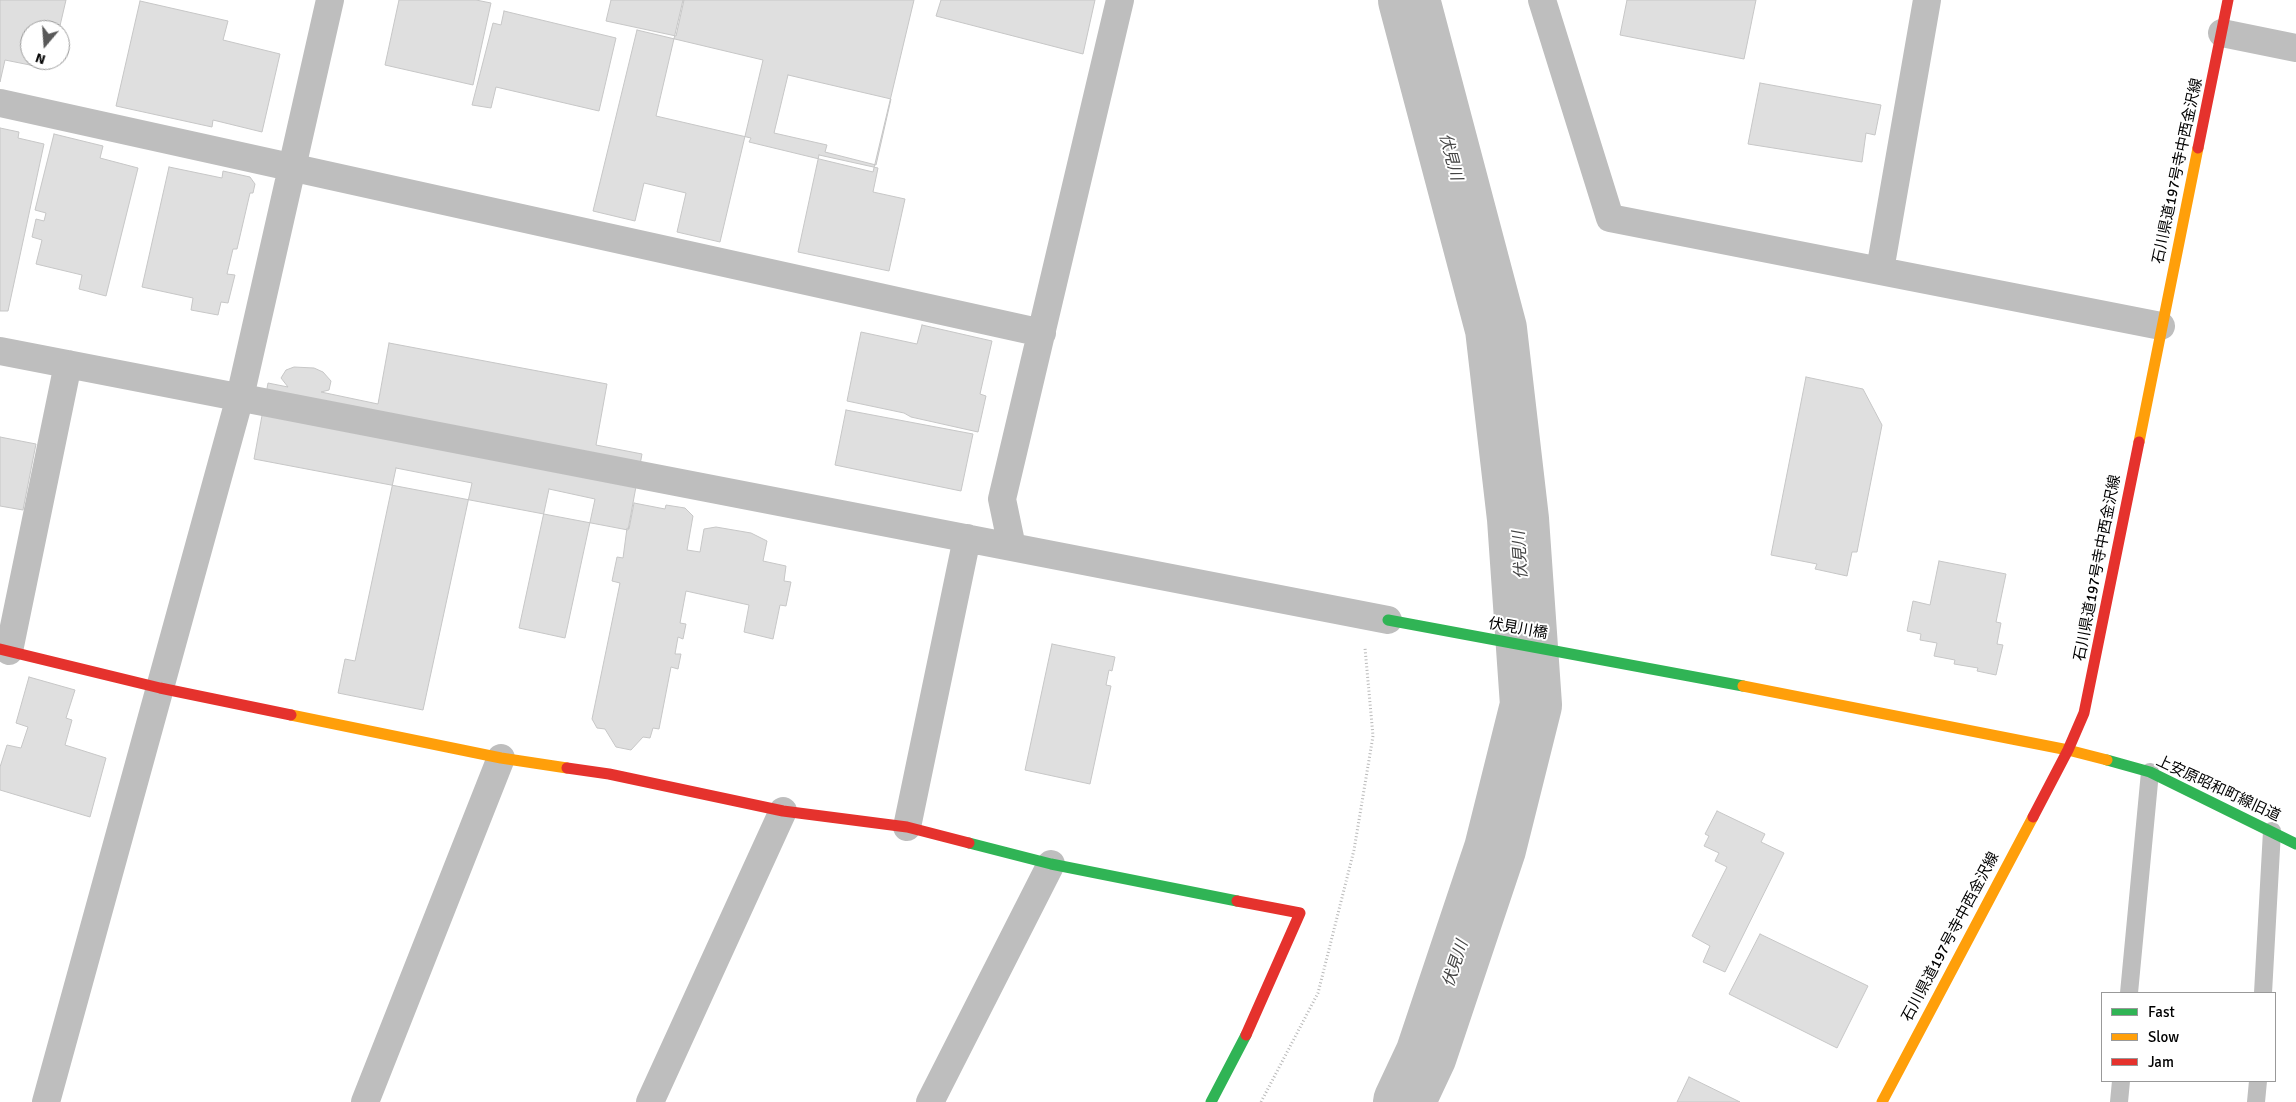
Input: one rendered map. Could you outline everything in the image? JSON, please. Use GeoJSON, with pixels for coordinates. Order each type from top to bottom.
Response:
{"type":"FeatureCollection","features":[{"type":"Feature","properties":{"kind":"street"},"geometry":{"type":"LineString","coordinates":[[46,1102],[240,397],[330,0]]}},
{"type":"Feature","properties":{"kind":"street"},"geometry":{"type":"LineString","coordinates":[[1012,547],[1002,499],[1120,0]]}},
{"type":"Feature","properties":{"kind":"street"},"geometry":{"type":"LineString","coordinates":[[1542,0],[1610,218],[2161,326]]}},
{"type":"Feature","properties":{"kind":"street"},"geometry":{"type":"LineString","coordinates":[[1880,270],[1927,0]]}},
{"type":"Feature","properties":{"kind":"street","name":"石川県道197号寺中西金沢線"},"geometry":{"type":"LineString","coordinates":[[1882,1102],[2068,750],[2084,713],[2228,0]]}},
{"type":"Feature","properties":{"kind":"street"},"geometry":{"type":"LineString","coordinates":[[2222,32],[2296,48]]}},
{"type":"Feature","properties":{"kind":"street"},"geometry":{"type":"LineString","coordinates":[[0,103],[1042,333]]}},
{"type":"Feature","properties":{"kind":"street"},"geometry":{"type":"LineString","coordinates":[[0,350],[1375,617]]}},
{"type":"Feature","properties":{"kind":"street"},"geometry":{"type":"LineString","coordinates":[[68,364],[5,650],[160,688],[501,758],[609,774],[783,811],[907,828],[1052,864],[1300,913],[1256,1016],[1211,1102]]}},
{"type":"Feature","properties":{"kind":"street"},"geometry":{"type":"LineString","coordinates":[[907,828],[968,538]]}},
{"type":"Feature","properties":{"kind":"street","name":"伏見川橋"},"geometry":{"type":"LineString","coordinates":[[1375,617],[1644,667],[2068,750]]}},
{"type":"Feature","properties":{"kind":"street","name":"上安原昭和町線旧道"},"geometry":{"type":"LineString","coordinates":[[2068,750],[2150,772],[2296,844]]}},
{"type":"Feature","properties":{"kind":"street"},"geometry":{"type":"LineString","coordinates":[[365,1102],[501,758]]}},
{"type":"Feature","properties":{"kind":"street"},"geometry":{"type":"LineString","coordinates":[[650,1102],[783,811]]}},
{"type":"Feature","properties":{"kind":"street"},"geometry":{"type":"LineString","coordinates":[[930,1102],[1052,864]]}},
{"type":"Feature","properties":{"kind":"lane"},"geometry":{"type":"LineString","coordinates":[[2129,992],[2150,772]]}},
{"type":"Feature","properties":{"kind":"lane"},"geometry":{"type":"LineString","coordinates":[[2263,992],[2272,831]]}},
{"type":"Feature","properties":{"kind":"lane"},"geometry":{"type":"LineString","coordinates":[[2119,1102],[2121,1082]]}},
{"type":"Feature","properties":{"kind":"lane"},"geometry":{"type":"LineString","coordinates":[[2256,1102],[2258,1082]]}},
{"type":"Feature","properties":{"kind":"path"},"geometry":{"type":"LineString","coordinates":[[1261,1102],[1318,992],[1354,850],[1373,736],[1375,617]]}},
{"type":"Feature","properties":{"kind":"building"},"geometry":{"type":"Polygon","coordinates":[[[0,0],[66,0],[61,20],[20,20],[20,63],[5,60],[0,82],[0,0]]]}},
{"type":"Feature","properties":{"kind":"building"},"geometry":{"type":"Polygon","coordinates":[[[399,0],[476,0],[491,3],[473,85],[385,65],[399,0]]]}},
{"type":"Feature","properties":{"kind":"building"},"geometry":{"type":"Polygon","coordinates":[[[611,0],[684,0],[676,36],[606,21],[611,0]]]}},
{"type":"Feature","properties":{"kind":"building"},"geometry":{"type":"Polygon","coordinates":[[[683,0],[914,0],[873,172],[749,142],[751,138],[656,116],[683,0]]]}},
{"type":"Feature","properties":{"kind":"building"},"geometry":{"type":"Polygon","coordinates":[[[941,0],[1095,0],[1083,54],[936,16],[941,0]]]}},
{"type":"Feature","properties":{"kind":"building"},"geometry":{"type":"Polygon","coordinates":[[[1627,0],[1756,0],[1744,59],[1620,35],[1627,0]]]}},
{"type":"Feature","properties":{"kind":"building"},"geometry":{"type":"Polygon","coordinates":[[[140,1],[228,21],[223,40],[280,54],[262,132],[213,120],[212,127],[116,106],[140,1]]]}},
{"type":"Feature","properties":{"kind":"building"},"geometry":{"type":"Polygon","coordinates":[[[504,11],[616,38],[599,111],[496,87],[491,108],[472,105],[493,23],[501,25],[504,11]]]}},
{"type":"Feature","properties":{"kind":"building"},"geometry":{"type":"Polygon","coordinates":[[[637,30],[763,60],[720,242],[677,232],[686,193],[644,183],[635,221],[593,211],[637,30]]]}},
{"type":"Feature","properties":{"kind":"building"},"geometry":{"type":"Polygon","coordinates":[[[788,75],[891,99],[876,165],[825,152],[827,145],[774,133],[788,75]]]}},
{"type":"Feature","properties":{"kind":"building"},"geometry":{"type":"Polygon","coordinates":[[[1760,83],[1881,105],[1875,135],[1866,133],[1862,162],[1748,144],[1760,83]]]}},
{"type":"Feature","properties":{"kind":"building"},"geometry":{"type":"Polygon","coordinates":[[[0,128],[19,132],[18,138],[44,144],[8,311],[0,311],[0,128]]]}},
{"type":"Feature","properties":{"kind":"building"},"geometry":{"type":"Polygon","coordinates":[[[54,134],[103,146],[100,158],[138,168],[106,296],[79,289],[82,275],[36,264],[42,240],[32,237],[36,219],[44,221],[46,213],[35,210],[54,134]]]}},
{"type":"Feature","properties":{"kind":"building"},"geometry":{"type":"Polygon","coordinates":[[[819,155],[878,168],[873,192],[905,199],[889,271],[798,252],[819,155]]]}},
{"type":"Feature","properties":{"kind":"building"},"geometry":{"type":"Polygon","coordinates":[[[169,167],[222,178],[223,171],[250,177],[255,184],[253,193],[250,193],[237,249],[233,249],[227,274],[235,275],[228,303],[221,302],[218,315],[191,310],[193,298],[142,287],[169,167]]]}},
{"type":"Feature","properties":{"kind":"building"},"geometry":{"type":"Polygon","coordinates":[[[922,325],[992,341],[980,394],[986,396],[978,432],[847,401],[861,332],[917,344],[922,325]]]}},
{"type":"Feature","properties":{"kind":"building"},"geometry":{"type":"Polygon","coordinates":[[[389,343],[607,384],[596,445],[642,454],[628,530],[254,459],[268,383],[288,387],[281,378],[286,370],[294,367],[314,368],[323,372],[331,381],[329,390],[321,392],[378,404],[389,343]]]}},
{"type":"Feature","properties":{"kind":"building"},"geometry":{"type":"Polygon","coordinates":[[[1806,377],[1863,389],[1882,425],[1857,552],[1852,552],[1847,576],[1815,569],[1817,564],[1771,555],[1806,377]]]}},
{"type":"Feature","properties":{"kind":"building"},"geometry":{"type":"Polygon","coordinates":[[[846,410],[973,434],[961,491],[835,465],[846,410]]]}},
{"type":"Feature","properties":{"kind":"building"},"geometry":{"type":"Polygon","coordinates":[[[0,437],[36,444],[23,510],[0,506],[0,437]]]}},
{"type":"Feature","properties":{"kind":"building"},"geometry":{"type":"Polygon","coordinates":[[[396,468],[472,483],[423,710],[338,693],[345,659],[355,661],[396,468]]]}},
{"type":"Feature","properties":{"kind":"building"},"geometry":{"type":"Polygon","coordinates":[[[549,489],[595,499],[565,638],[519,628],[549,489]]]}},
{"type":"Feature","properties":{"kind":"building"},"geometry":{"type":"Polygon","coordinates":[[[634,503],[665,509],[666,505],[685,508],[693,516],[687,550],[700,552],[704,529],[716,527],[751,533],[767,541],[763,561],[786,566],[784,581],[791,582],[786,606],[780,605],[773,639],[744,632],[749,605],[686,591],[680,623],[686,624],[683,639],[678,637],[675,654],[681,654],[678,669],[671,667],[659,729],[653,728],[650,738],[643,737],[631,750],[616,747],[605,729],[597,728],[592,719],[620,583],[612,581],[617,557],[623,558],[627,528],[629,529],[634,503]]]}},
{"type":"Feature","properties":{"kind":"building"},"geometry":{"type":"Polygon","coordinates":[[[1939,561],[2006,574],[1996,622],[2001,623],[1997,644],[2003,645],[1996,675],[1977,671],[1978,668],[1954,664],[1955,660],[1934,656],[1937,643],[1920,640],[1921,634],[1907,631],[1913,601],[1930,605],[1939,561]]]}},
{"type":"Feature","properties":{"kind":"building"},"geometry":{"type":"Polygon","coordinates":[[[1052,644],[1115,657],[1112,671],[1109,670],[1106,685],[1111,686],[1090,784],[1025,770],[1052,644]]]}},
{"type":"Feature","properties":{"kind":"building"},"geometry":{"type":"Polygon","coordinates":[[[29,677],[75,690],[66,718],[72,720],[65,745],[106,758],[90,817],[0,790],[0,767],[7,745],[21,748],[28,727],[16,723],[29,677]]]}},
{"type":"Feature","properties":{"kind":"building"},"geometry":{"type":"Polygon","coordinates":[[[1717,811],[1765,834],[1761,842],[1784,853],[1725,972],[1703,962],[1710,946],[1692,936],[1727,867],[1715,861],[1719,853],[1704,846],[1709,836],[1705,834],[1717,811]]]}},
{"type":"Feature","properties":{"kind":"building"},"geometry":{"type":"Polygon","coordinates":[[[1760,934],[1868,986],[1837,1048],[1729,994],[1760,934]]]}},
{"type":"Feature","properties":{"kind":"building"},"geometry":{"type":"Polygon","coordinates":[[[1689,1077],[1740,1102],[1677,1102],[1689,1077]]]}},
{"type":"Feature","properties":{"kind":"waterway","name":"伏見川"},"geometry":{"type":"LineString","coordinates":[[1404,1102],[1426,1055],[1495,849],[1531,705],[1518,519],[1496,329],[1409,0]]}},
{"type":"Feature","properties":{"kind":"traffic: fast"},"geometry":{"type":"LineString","coordinates":[[1388,620],[1743,686]]}},
{"type":"Feature","properties":{"kind":"traffic: fast"},"geometry":{"type":"LineString","coordinates":[[2107,760],[2150,772],[2296,844]]}},
{"type":"Feature","properties":{"kind":"traffic: fast"},"geometry":{"type":"LineString","coordinates":[[969,843],[1051,864],[1237,901]]}},
{"type":"Feature","properties":{"kind":"traffic: fast"},"geometry":{"type":"LineString","coordinates":[[1211,1102],[1246,1035]]}},
{"type":"Feature","properties":{"kind":"traffic: slow"},"geometry":{"type":"LineString","coordinates":[[2139,442],[2198,148]]}},
{"type":"Feature","properties":{"kind":"traffic: slow"},"geometry":{"type":"LineString","coordinates":[[1743,686],[2068,750],[2107,760]]}},
{"type":"Feature","properties":{"kind":"traffic: slow"},"geometry":{"type":"LineString","coordinates":[[291,715],[501,758],[567,768]]}},
{"type":"Feature","properties":{"kind":"traffic: slow"},"geometry":{"type":"LineString","coordinates":[[1882,1102],[2033,817]]}},
{"type":"Feature","properties":{"kind":"traffic: jam"},"geometry":{"type":"LineString","coordinates":[[2198,148],[2228,0]]}},
{"type":"Feature","properties":{"kind":"traffic: jam"},"geometry":{"type":"LineString","coordinates":[[2033,817],[2068,750],[2084,713],[2139,442]]}},
{"type":"Feature","properties":{"kind":"traffic: jam"},"geometry":{"type":"LineString","coordinates":[[0,649],[160,688],[291,715]]}},
{"type":"Feature","properties":{"kind":"traffic: jam"},"geometry":{"type":"LineString","coordinates":[[567,768],[609,774],[783,811],[907,827],[969,843]]}},
{"type":"Feature","properties":{"kind":"traffic: jam"},"geometry":{"type":"LineString","coordinates":[[1237,901],[1300,913],[1246,1035]]}}]}
